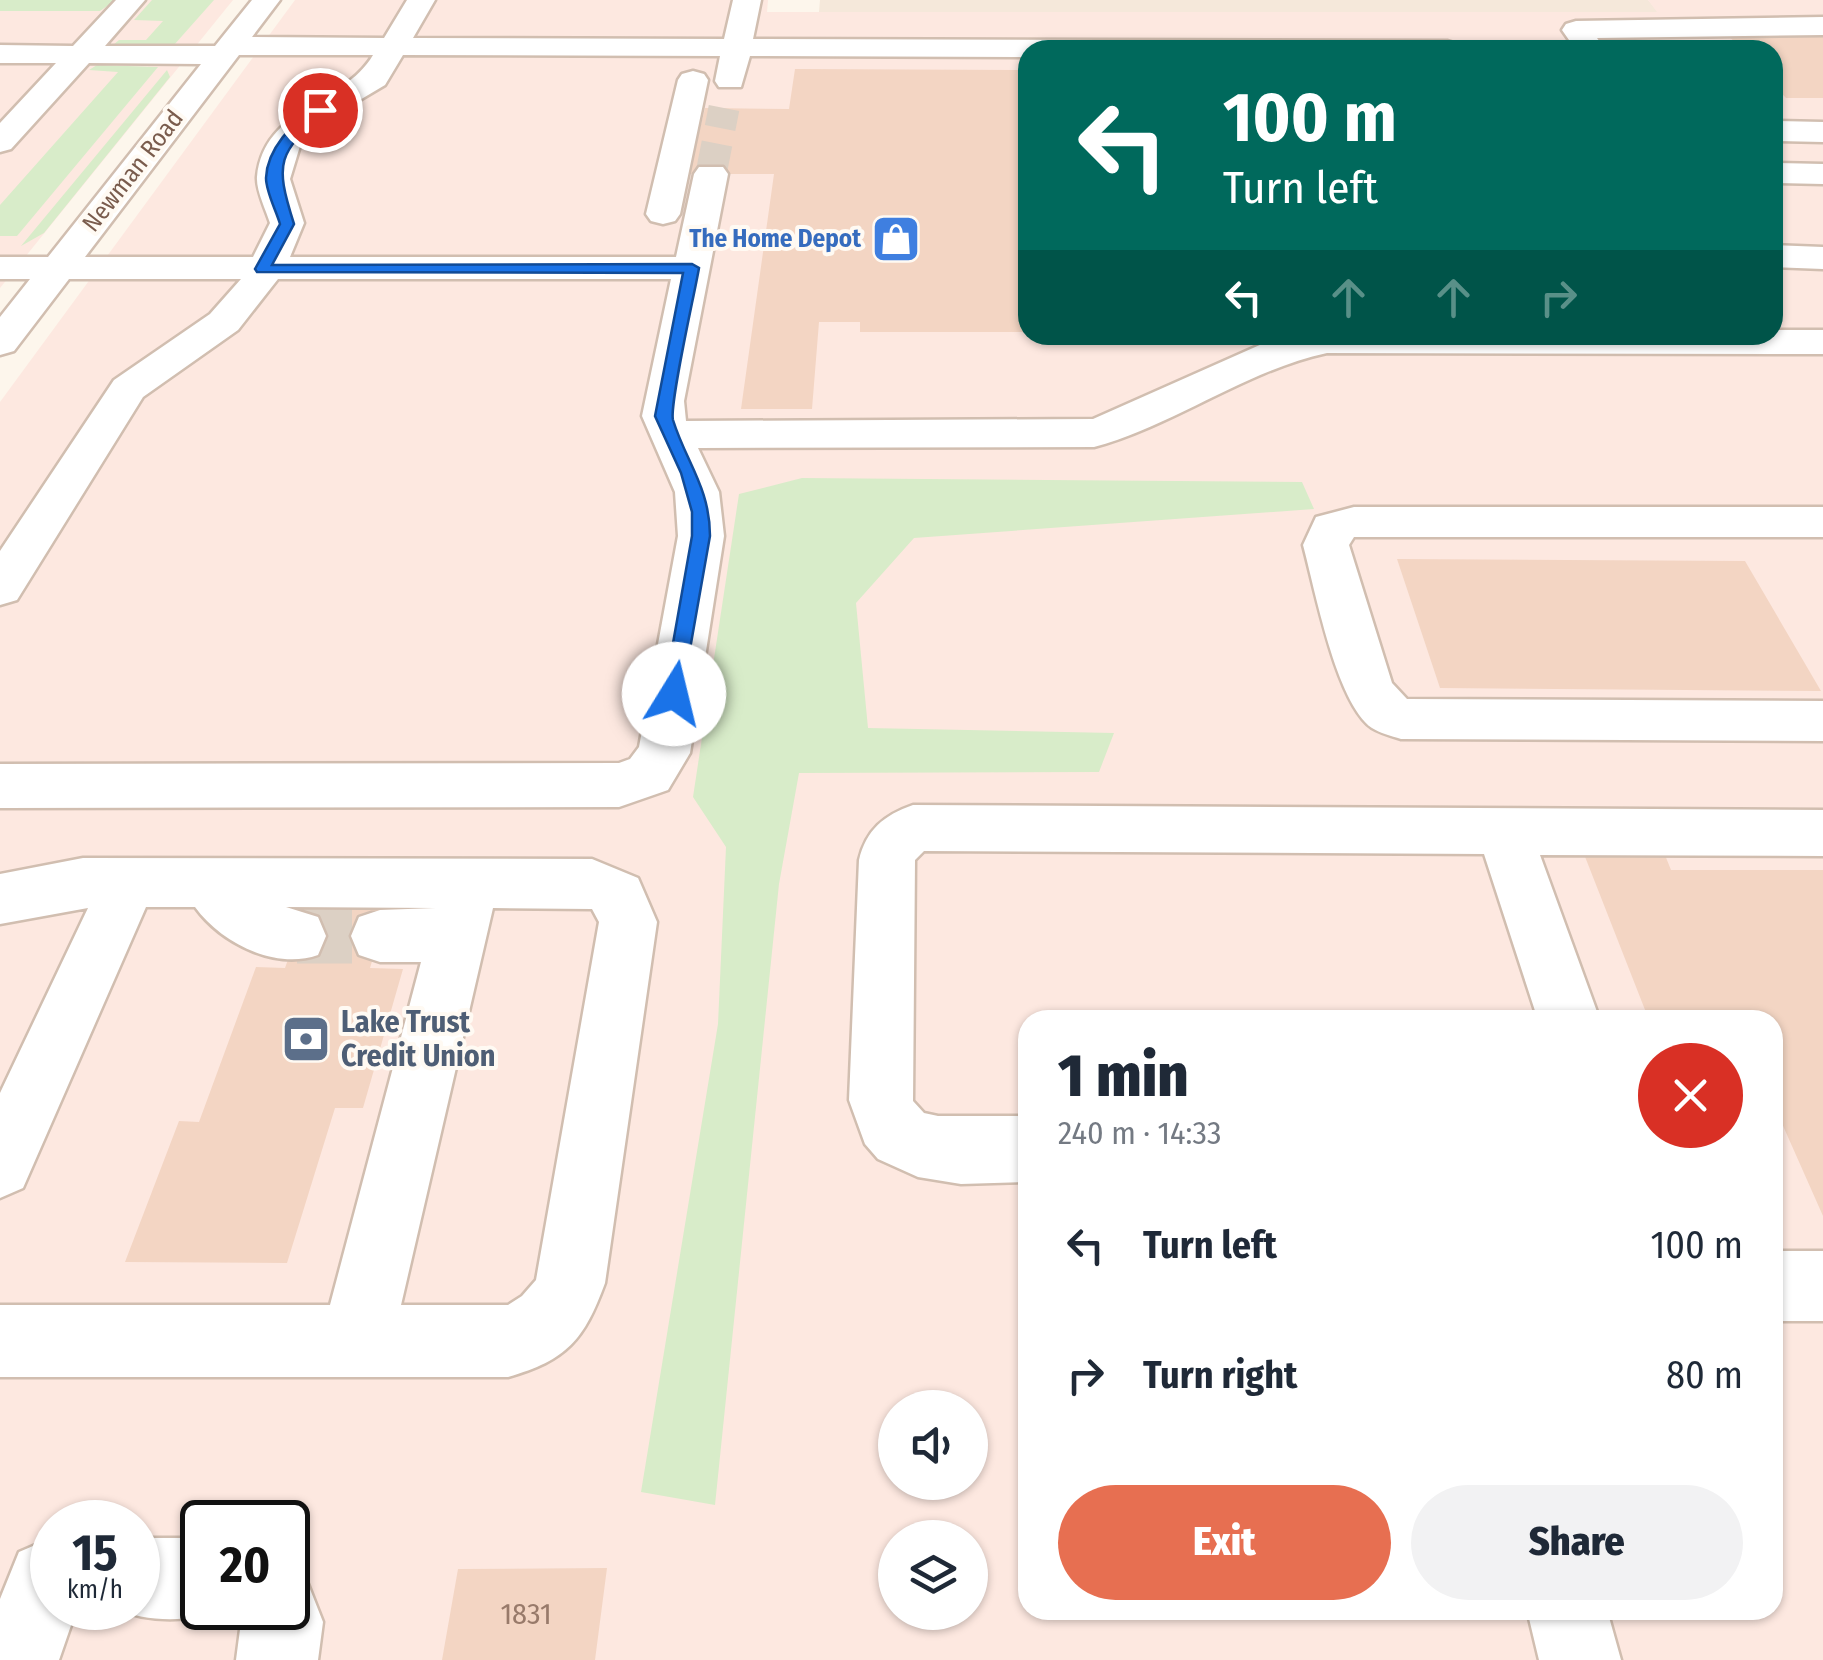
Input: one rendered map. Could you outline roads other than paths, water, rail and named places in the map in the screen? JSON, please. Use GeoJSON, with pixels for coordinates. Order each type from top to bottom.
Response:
{"type":"FeatureCollection","features":[{"type":"Feature","properties":{"kind":"street"},"geometry":{"type":"LineString","coordinates":[[0,142],[77,54],[131,0]]}},
{"type":"Feature","properties":{"kind":"street","name":"Newman Road"},"geometry":{"type":"LineString","coordinates":[[0,343],[266,0]]}},
{"type":"Feature","properties":{"kind":"street"},"geometry":{"type":"LineString","coordinates":[[706,15],[745,7],[724,108]]}},
{"type":"Feature","properties":{"kind":"street"},"geometry":{"type":"LineString","coordinates":[[0,54],[227,50],[418,19],[794,50],[1018,50]]}},
{"type":"Feature","properties":{"kind":"street"},"geometry":{"type":"LineString","coordinates":[[0,588],[128,389],[156,364],[224,322],[244,301],[287,224],[273,179],[285,143],[310,116],[368,85],[418,19]]}},
{"type":"Feature","properties":{"kind":"street"},"geometry":{"type":"LineString","coordinates":[[1584,40],[1576,30],[1823,26]]}},
{"type":"Feature","properties":{"kind":"street"},"geometry":{"type":"LineString","coordinates":[[663,214],[693,80]]}},
{"type":"Feature","properties":{"kind":"street"},"geometry":{"type":"LineString","coordinates":[[1783,131],[1823,132]]}},
{"type":"Feature","properties":{"kind":"street"},"geometry":{"type":"LineString","coordinates":[[1783,172],[1823,174]]}},
{"type":"Feature","properties":{"kind":"street"},"geometry":{"type":"LineString","coordinates":[[0,786],[619,785],[649,775],[664,753],[701,536],[697,492],[663,416],[711,174]]}},
{"type":"Feature","properties":{"kind":"street"},"geometry":{"type":"LineString","coordinates":[[1783,256],[1823,258]]}},
{"type":"Feature","properties":{"kind":"street"},"geometry":{"type":"LineString","coordinates":[[0,268],[692,268]]}},
{"type":"Feature","properties":{"kind":"street"},"geometry":{"type":"LineString","coordinates":[[1783,341],[1823,342]]}},
{"type":"Feature","properties":{"kind":"street"},"geometry":{"type":"LineString","coordinates":[[671,434],[1094,433],[1300,345]]}},
{"type":"Feature","properties":{"kind":"street"},"geometry":{"type":"LineString","coordinates":[[1821,526],[1354,522],[1332,528],[1326,545],[1369,691],[1386,712],[1402,719],[1823,721]]}},
{"type":"Feature","properties":{"kind":"street"},"geometry":{"type":"LineString","coordinates":[[1018,1149],[910,1145],[894,1134],[884,1118],[887,860],[890,846],[899,835],[928,825],[1823,832]]}},
{"type":"Feature","properties":{"kind":"street"},"geometry":{"type":"LineString","coordinates":[[1504,830],[1566,1010]]}},
{"type":"Feature","properties":{"kind":"street"},"geometry":{"type":"LineString","coordinates":[[0,1164],[129,882]]}},
{"type":"Feature","properties":{"kind":"street"},"geometry":{"type":"LineString","coordinates":[[210,882],[224,903],[243,920],[268,931],[297,936]]}},
{"type":"Feature","properties":{"kind":"street"},"geometry":{"type":"LineString","coordinates":[[0,899],[83,883],[210,882],[464,909]]}},
{"type":"Feature","properties":{"kind":"street"},"geometry":{"type":"LineString","coordinates":[[0,1341],[508,1341],[530,1336],[556,1314],[570,1284],[628,922],[627,907],[608,887],[592,884],[464,909],[380,936]]}},
{"type":"Feature","properties":{"kind":"street"},"geometry":{"type":"LineString","coordinates":[[356,1342],[464,909]]}},
{"type":"Feature","properties":{"kind":"street"},"geometry":{"type":"LineString","coordinates":[[1783,1286],[1823,1286]]}},
{"type":"Feature","properties":{"kind":"street"},"geometry":{"type":"LineString","coordinates":[[18,1660],[30,1596]]}},
{"type":"Feature","properties":{"kind":"street"},"geometry":{"type":"LineString","coordinates":[[1570,1620],[1580,1660]]}},
{"type":"Feature","properties":{"kind":"street"},"geometry":{"type":"LineString","coordinates":[[277,1660],[281,1630]]}},
{"type":"Feature","properties":{"kind":"tunnel"},"geometry":{"type":"LineString","coordinates":[[711,174],[724,108]]}},
{"type":"Feature","properties":{"kind":"tunnel"},"geometry":{"type":"LineString","coordinates":[[297,936],[380,936]]}},
{"type":"Feature","properties":{"kind":"place","name":"The Home Depot"},"geometry":{"type":"Point","coordinates":[896,239]}},
{"type":"Feature","properties":{"kind":"place","name":"Lake Trust Credit Union"},"geometry":{"type":"Point","coordinates":[306,1039]}}]}
